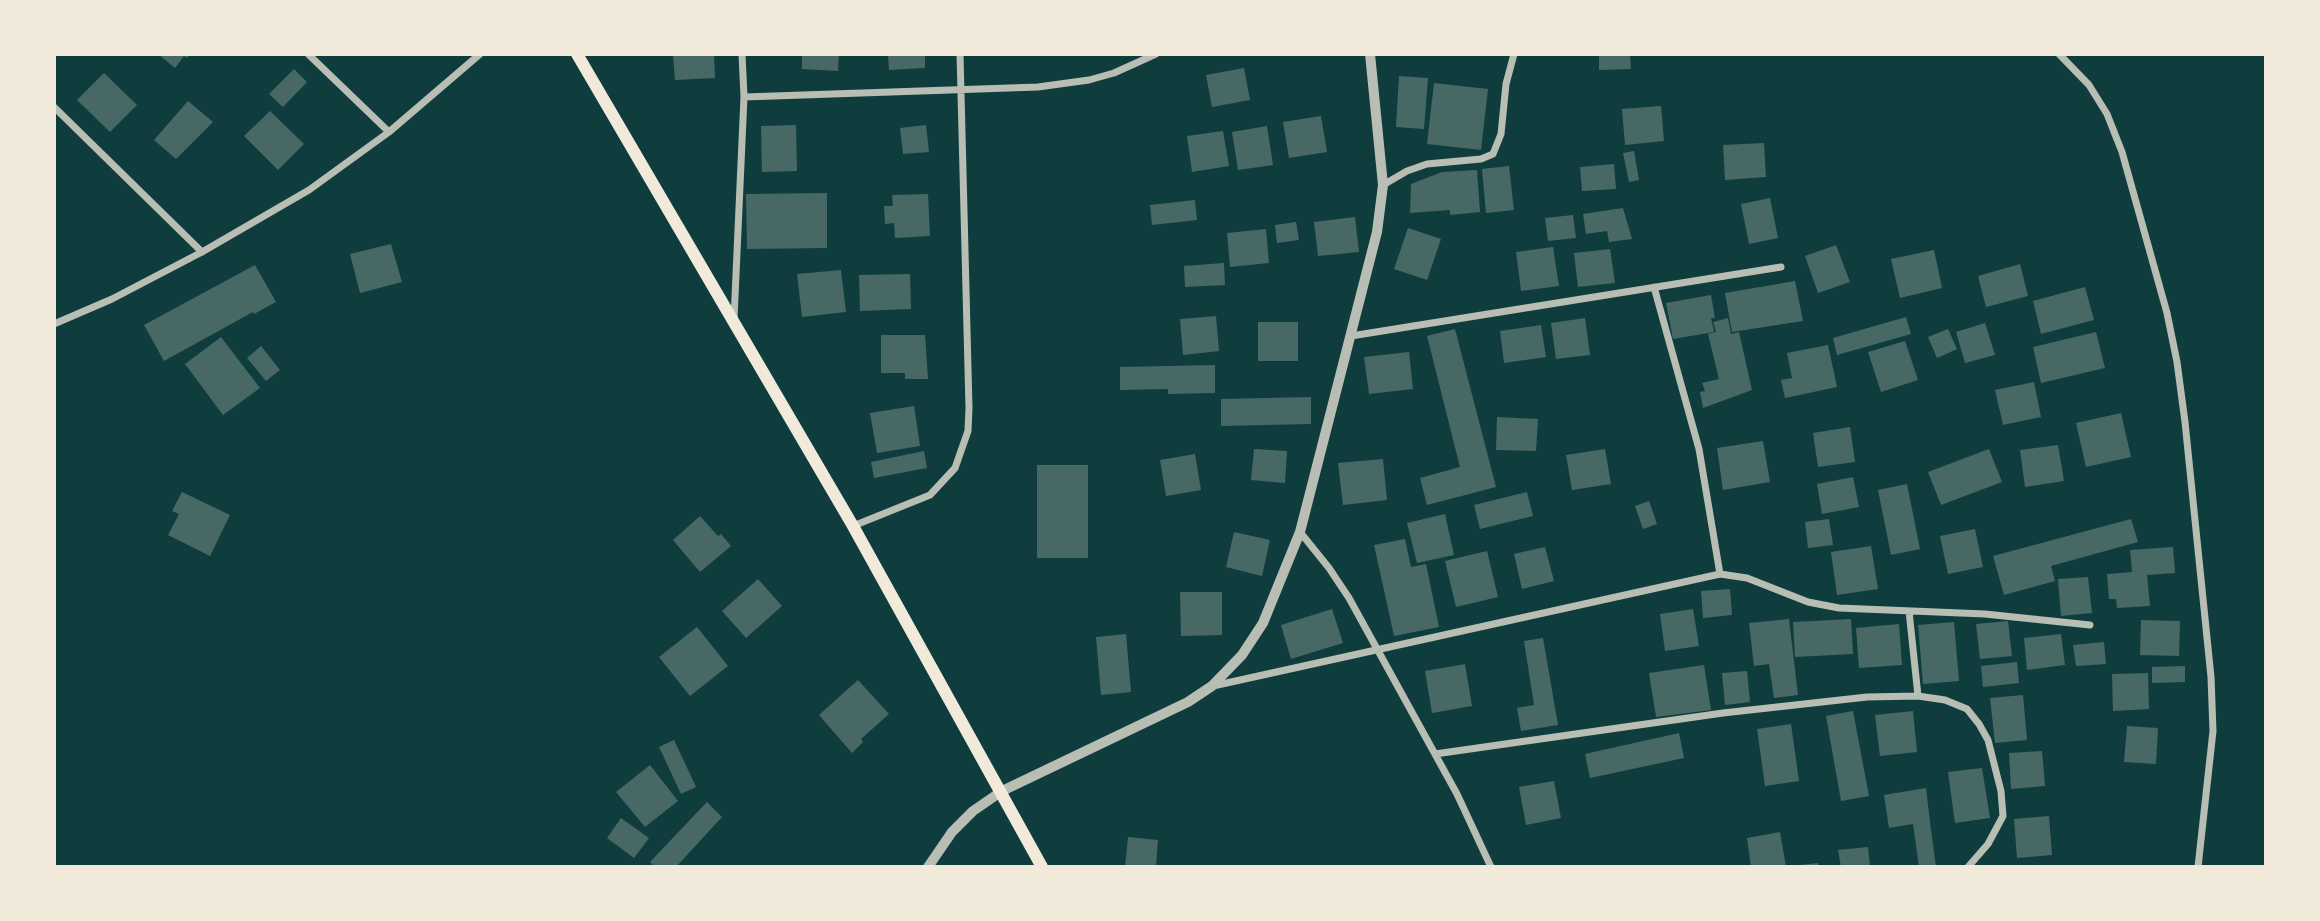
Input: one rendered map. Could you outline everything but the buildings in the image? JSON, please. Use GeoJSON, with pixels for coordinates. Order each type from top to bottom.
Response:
{"type":"FeatureCollection","features":[{"type":"Feature","properties":{"kind":"main road"},"geometry":{"type":"LineString","coordinates":[[577,54],[853,526],[1042,867]]}},
{"type":"Feature","properties":{"kind":"street"},"geometry":{"type":"LineString","coordinates":[[309,54],[389,132]]}},
{"type":"Feature","properties":{"kind":"street"},"geometry":{"type":"LineString","coordinates":[[54,324],[112,299],[202,253],[309,190],[389,132],[480,54]]}},
{"type":"Feature","properties":{"kind":"street"},"geometry":{"type":"LineString","coordinates":[[734,323],[744,97],[742,54]]}},
{"type":"Feature","properties":{"kind":"street"},"geometry":{"type":"LineString","coordinates":[[853,526],[930,495],[956,468],[968,431],[960,54]]}},
{"type":"Feature","properties":{"kind":"street"},"geometry":{"type":"LineString","coordinates":[[744,97],[1038,87],[1114,73],[1156,54]]}},
{"type":"Feature","properties":{"kind":"street"},"geometry":{"type":"LineString","coordinates":[[928,867],[952,832],[973,811],[1002,791],[1188,702],[1212,686],[1242,655],[1263,623],[1300,532],[1377,232],[1383,185],[1370,54]]}},
{"type":"Feature","properties":{"kind":"street"},"geometry":{"type":"LineString","coordinates":[[1383,185],[1407,171],[1427,164],[1481,159],[1493,154],[1501,134],[1506,84],[1514,54]]}},
{"type":"Feature","properties":{"kind":"street"},"geometry":{"type":"LineString","coordinates":[[2059,54],[2089,85],[2107,114],[2122,152],[2167,313],[2177,362],[2211,677],[2213,731],[2198,867]]}},
{"type":"Feature","properties":{"kind":"street"},"geometry":{"type":"LineString","coordinates":[[54,107],[202,253]]}},
{"type":"Feature","properties":{"kind":"street"},"geometry":{"type":"LineString","coordinates":[[1351,336],[1782,267]]}},
{"type":"Feature","properties":{"kind":"street"},"geometry":{"type":"LineString","coordinates":[[1654,287],[1694,426],[1720,574]]}},
{"type":"Feature","properties":{"kind":"street"},"geometry":{"type":"LineString","coordinates":[[1300,532],[1329,568],[1377,650],[1436,754],[1491,867]]}},
{"type":"Feature","properties":{"kind":"street"},"geometry":{"type":"LineString","coordinates":[[1212,686],[1720,574],[1747,578],[1777,591],[1839,608],[1985,614],[2090,625]]}},
{"type":"Feature","properties":{"kind":"street"},"geometry":{"type":"LineString","coordinates":[[1909,611],[1918,696]]}},
{"type":"Feature","properties":{"kind":"street"},"geometry":{"type":"LineString","coordinates":[[1436,754],[1723,713],[1867,697],[1918,696],[1945,700],[1967,709],[1979,724],[1988,740],[2001,791],[2003,816],[1988,844],[1968,867]]}}]}
